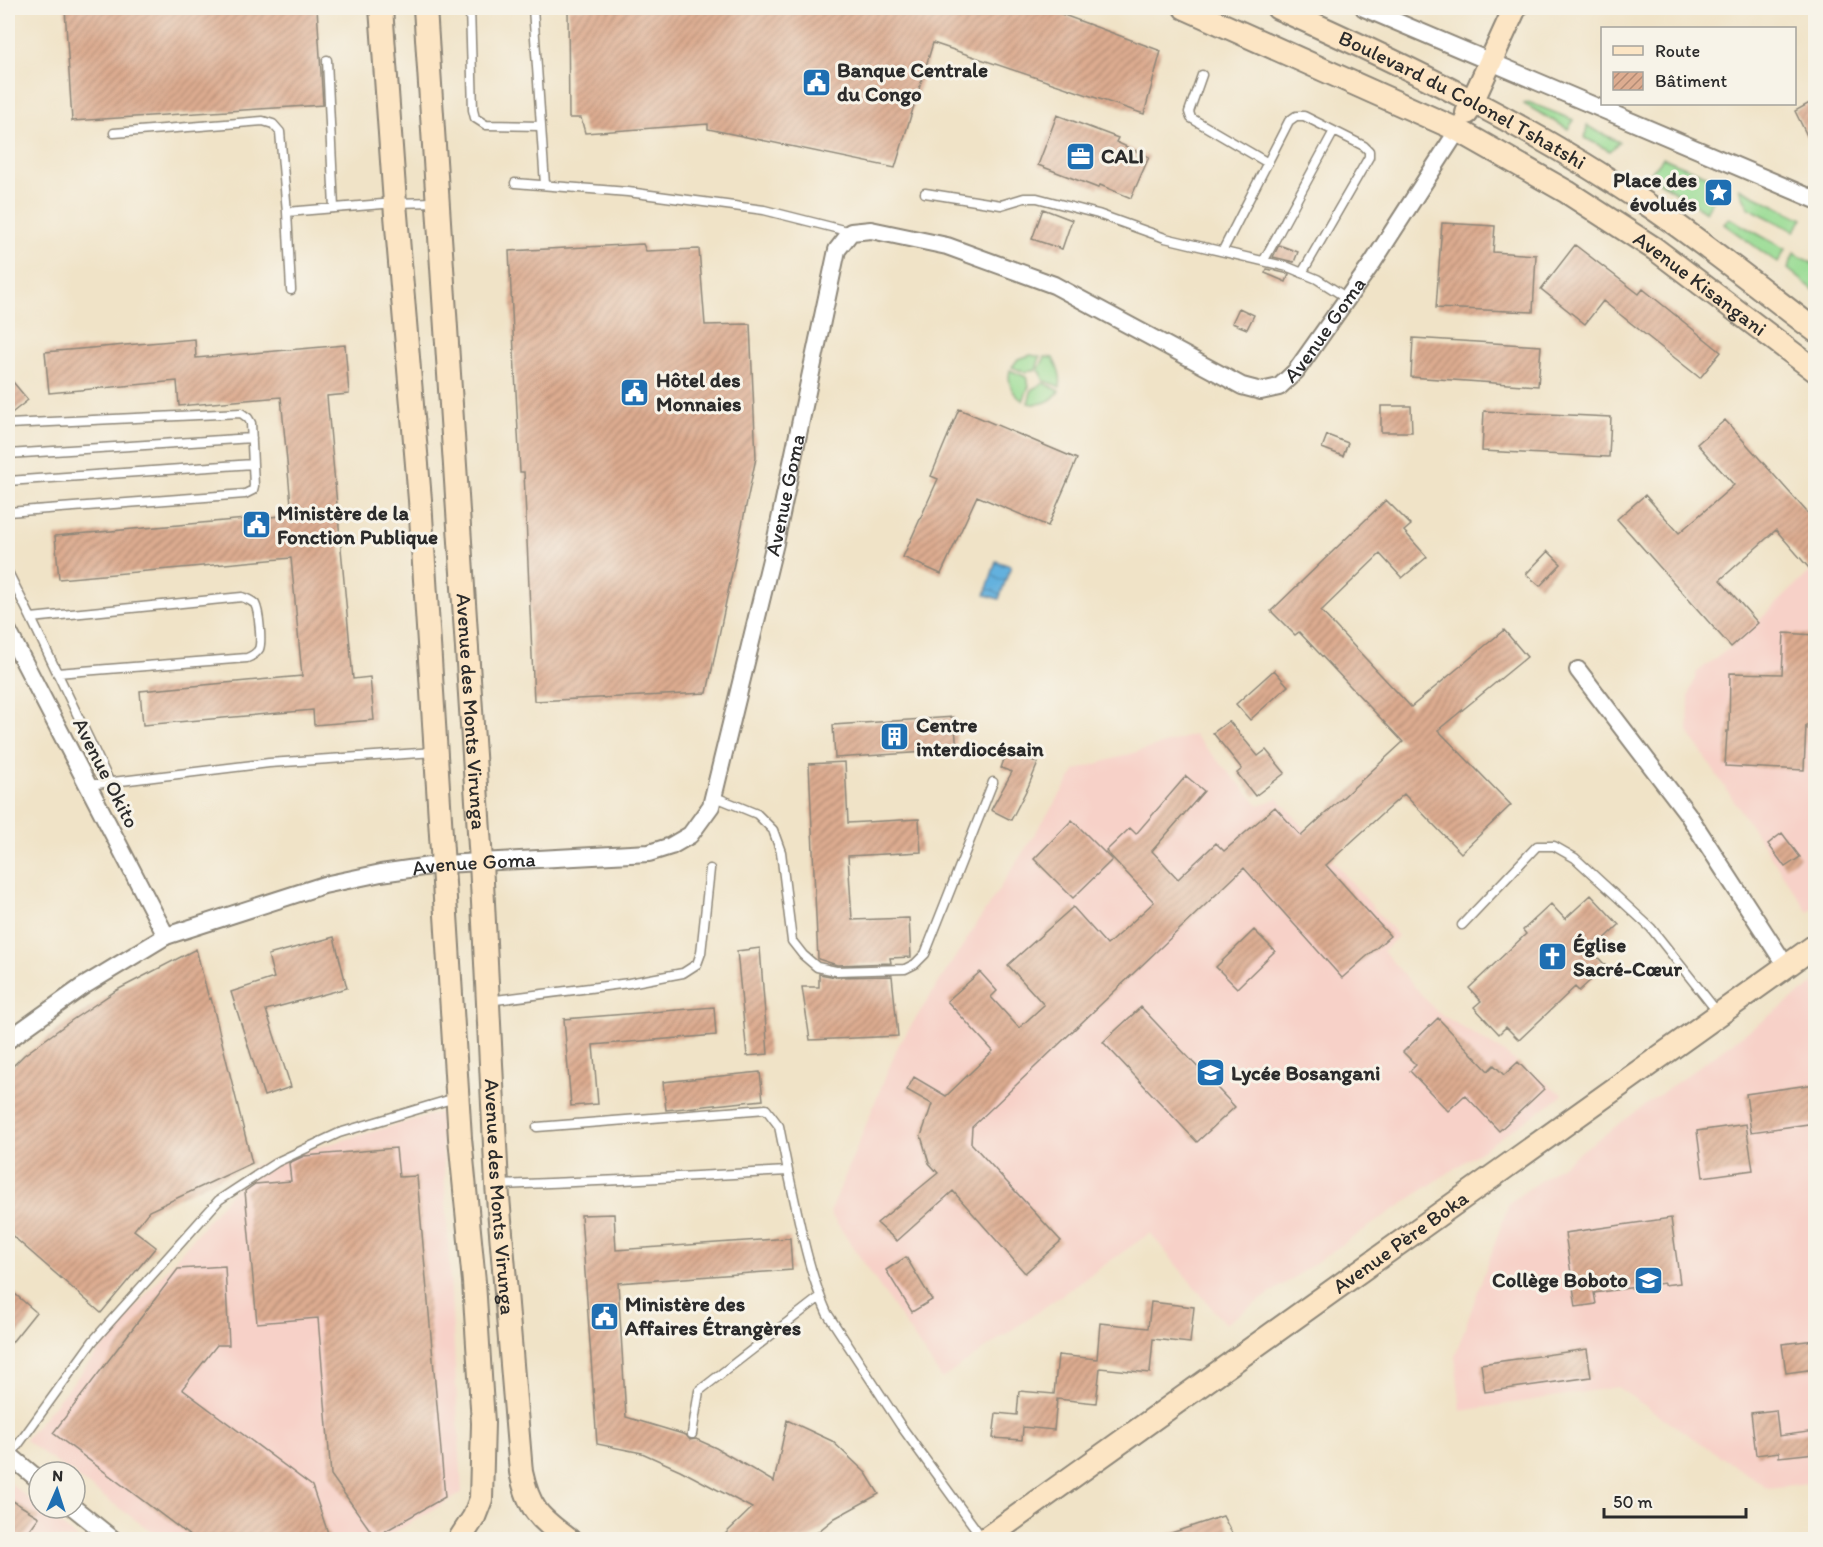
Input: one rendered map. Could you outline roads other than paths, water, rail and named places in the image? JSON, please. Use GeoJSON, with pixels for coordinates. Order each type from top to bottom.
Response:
{"type":"FeatureCollection","features":[{"type":"Feature","properties":{"kind":"street","name":"Avenue des Monts Virunga"},"geometry":{"type":"LineString","coordinates":[[381,8],[420,500],[458,1097],[474,1282],[483,1423],[481,1499],[474,1517],[459,1539]]}},
{"type":"Feature","properties":{"kind":"street","name":"Avenue des Monts Virunga"},"geometry":{"type":"LineString","coordinates":[[425,8],[481,862],[497,1185],[521,1472],[526,1496],[534,1510],[549,1526],[568,1539]]}},
{"type":"Feature","properties":{"kind":"street","name":"Boulevard du Colonel Tshatshi"},"geometry":{"type":"LineString","coordinates":[[1185,8],[1458,130]]}},
{"type":"Feature","properties":{"kind":"street","name":"Boulevard du Colonel Tshatshi"},"geometry":{"type":"LineString","coordinates":[[1278,8],[1343,37],[1473,102],[1558,149],[1651,207],[1815,331]]}},
{"type":"Feature","properties":{"kind":"street"},"geometry":{"type":"LineString","coordinates":[[1365,8],[1815,200]]}},
{"type":"Feature","properties":{"kind":"street","name":"Avenue Goma"},"geometry":{"type":"LineString","coordinates":[[10,1033],[166,936],[324,885],[381,873],[444,864],[649,853],[671,846],[690,835],[711,806],[775,543],[837,250],[851,232],[871,230],[947,246],[1054,285],[1242,386],[1261,391],[1279,387],[1296,371],[1347,298],[1458,130],[1515,8]]}},
{"type":"Feature","properties":{"kind":"street","name":"Avenue Kisangani"},"geometry":{"type":"LineString","coordinates":[[1458,130],[1567,192],[1655,249],[1815,370]]}},
{"type":"Feature","properties":{"kind":"street","name":"Avenue Okito"},"geometry":{"type":"LineString","coordinates":[[8,631],[166,936]]}},
{"type":"Feature","properties":{"kind":"street"},"geometry":{"type":"LineString","coordinates":[[1578,670],[1687,813],[1786,966]]}},
{"type":"Feature","properties":{"kind":"street","name":"Avenue Père Boka"},"geometry":{"type":"LineString","coordinates":[[984,1539],[1815,945]]}},
{"type":"Feature","properties":{"kind":"street"},"geometry":{"type":"LineString","coordinates":[[9,1455],[27,1470]]}},
{"type":"Feature","properties":{"kind":"street"},"geometry":{"type":"LineString","coordinates":[[87,1518],[114,1539]]}},
{"type":"Feature","properties":{"kind":"lane"},"geometry":{"type":"LineString","coordinates":[[470,8],[473,110],[476,118],[486,125],[540,126]]}},
{"type":"Feature","properties":{"kind":"lane"},"geometry":{"type":"LineString","coordinates":[[532,8],[545,185]]}},
{"type":"Feature","properties":{"kind":"lane"},"geometry":{"type":"LineString","coordinates":[[327,60],[334,208]]}},
{"type":"Feature","properties":{"kind":"lane"},"geometry":{"type":"LineString","coordinates":[[1202,75],[1189,112],[1191,118],[1268,163]]}},
{"type":"Feature","properties":{"kind":"lane"},"geometry":{"type":"LineString","coordinates":[[1223,250],[1289,121],[1296,116],[1304,116],[1364,146],[1369,151],[1369,157],[1302,273]]}},
{"type":"Feature","properties":{"kind":"lane"},"geometry":{"type":"LineString","coordinates":[[114,132],[263,121],[273,124],[280,132],[291,290]]}},
{"type":"Feature","properties":{"kind":"lane"},"geometry":{"type":"LineString","coordinates":[[1264,260],[1334,131]]}},
{"type":"Feature","properties":{"kind":"lane"},"geometry":{"type":"LineString","coordinates":[[515,183],[628,192],[764,210],[851,232]]}},
{"type":"Feature","properties":{"kind":"lane"},"geometry":{"type":"LineString","coordinates":[[925,193],[1001,206],[1024,198],[1037,198],[1098,214],[1165,238],[1264,260],[1317,279],[1347,298]]}},
{"type":"Feature","properties":{"kind":"lane"},"geometry":{"type":"LineString","coordinates":[[287,212],[436,202]]}},
{"type":"Feature","properties":{"kind":"lane"},"geometry":{"type":"LineString","coordinates":[[8,424],[242,413],[251,423],[253,464],[253,490],[245,494],[8,512]]}},
{"type":"Feature","properties":{"kind":"lane"},"geometry":{"type":"LineString","coordinates":[[8,454],[252,438]]}},
{"type":"Feature","properties":{"kind":"lane"},"geometry":{"type":"LineString","coordinates":[[8,481],[253,464]]}},
{"type":"Feature","properties":{"kind":"lane"},"geometry":{"type":"LineString","coordinates":[[8,572],[110,783]]}},
{"type":"Feature","properties":{"kind":"lane"},"geometry":{"type":"LineString","coordinates":[[31,618],[242,597],[249,599],[257,609],[259,649],[247,658],[57,673]]}},
{"type":"Feature","properties":{"kind":"lane"},"geometry":{"type":"LineString","coordinates":[[87,785],[269,764],[435,752]]}},
{"type":"Feature","properties":{"kind":"lane"},"geometry":{"type":"LineString","coordinates":[[713,796],[757,814],[773,830],[781,852],[792,941],[803,955],[818,967],[836,971],[904,969],[915,964],[925,954],[993,782]]}},
{"type":"Feature","properties":{"kind":"lane"},"geometry":{"type":"LineString","coordinates":[[1462,925],[1537,846],[1554,846],[1575,858],[1651,928],[1719,1014]]}},
{"type":"Feature","properties":{"kind":"lane"},"geometry":{"type":"LineString","coordinates":[[488,1001],[629,983],[683,973],[697,964],[701,952],[710,869]]}},
{"type":"Feature","properties":{"kind":"lane"},"geometry":{"type":"LineString","coordinates":[[9,1455],[93,1341],[219,1200],[277,1162],[339,1133],[458,1097]]}},
{"type":"Feature","properties":{"kind":"lane"},"geometry":{"type":"LineString","coordinates":[[537,1127],[765,1109],[779,1126],[802,1233],[820,1297],[827,1313],[901,1426],[984,1539]]}},
{"type":"Feature","properties":{"kind":"lane"},"geometry":{"type":"LineString","coordinates":[[497,1185],[788,1171]]}},
{"type":"Feature","properties":{"kind":"lane"},"geometry":{"type":"LineString","coordinates":[[692,1434],[699,1392],[820,1297]]}},
{"type":"Feature","properties":{"kind":"water"},"geometry":{"type":"Polygon","coordinates":[[[996,561],[1011,566],[999,599],[985,595],[996,561]]]}},
{"type":"Feature","properties":{"kind":"place","name":"Banque Centrale du Congo"},"geometry":{"type":"Point","coordinates":[816,82]}},
{"type":"Feature","properties":{"kind":"place","name":"CALI"},"geometry":{"type":"Point","coordinates":[1080,156]}},
{"type":"Feature","properties":{"kind":"place","name":"Place des évolués"},"geometry":{"type":"Point","coordinates":[1718,192]}},
{"type":"Feature","properties":{"kind":"place","name":"Hôtel des Monnaies"},"geometry":{"type":"Point","coordinates":[635,392]}},
{"type":"Feature","properties":{"kind":"place","name":"Ministère de la Fonction Publique"},"geometry":{"type":"Point","coordinates":[256,525]}},
{"type":"Feature","properties":{"kind":"place","name":"Centre interdiocésain"},"geometry":{"type":"Point","coordinates":[895,737]}},
{"type":"Feature","properties":{"kind":"place","name":"Église Sacré-Cœur"},"geometry":{"type":"Point","coordinates":[1552,957]}},
{"type":"Feature","properties":{"kind":"place","name":"Lycée Bosangani"},"geometry":{"type":"Point","coordinates":[1210,1073]}},
{"type":"Feature","properties":{"kind":"place","name":"Collège Boboto"},"geometry":{"type":"Point","coordinates":[1649,1280]}},
{"type":"Feature","properties":{"kind":"place","name":"Ministère des Affaires Étrangères"},"geometry":{"type":"Point","coordinates":[604,1316]}}]}
